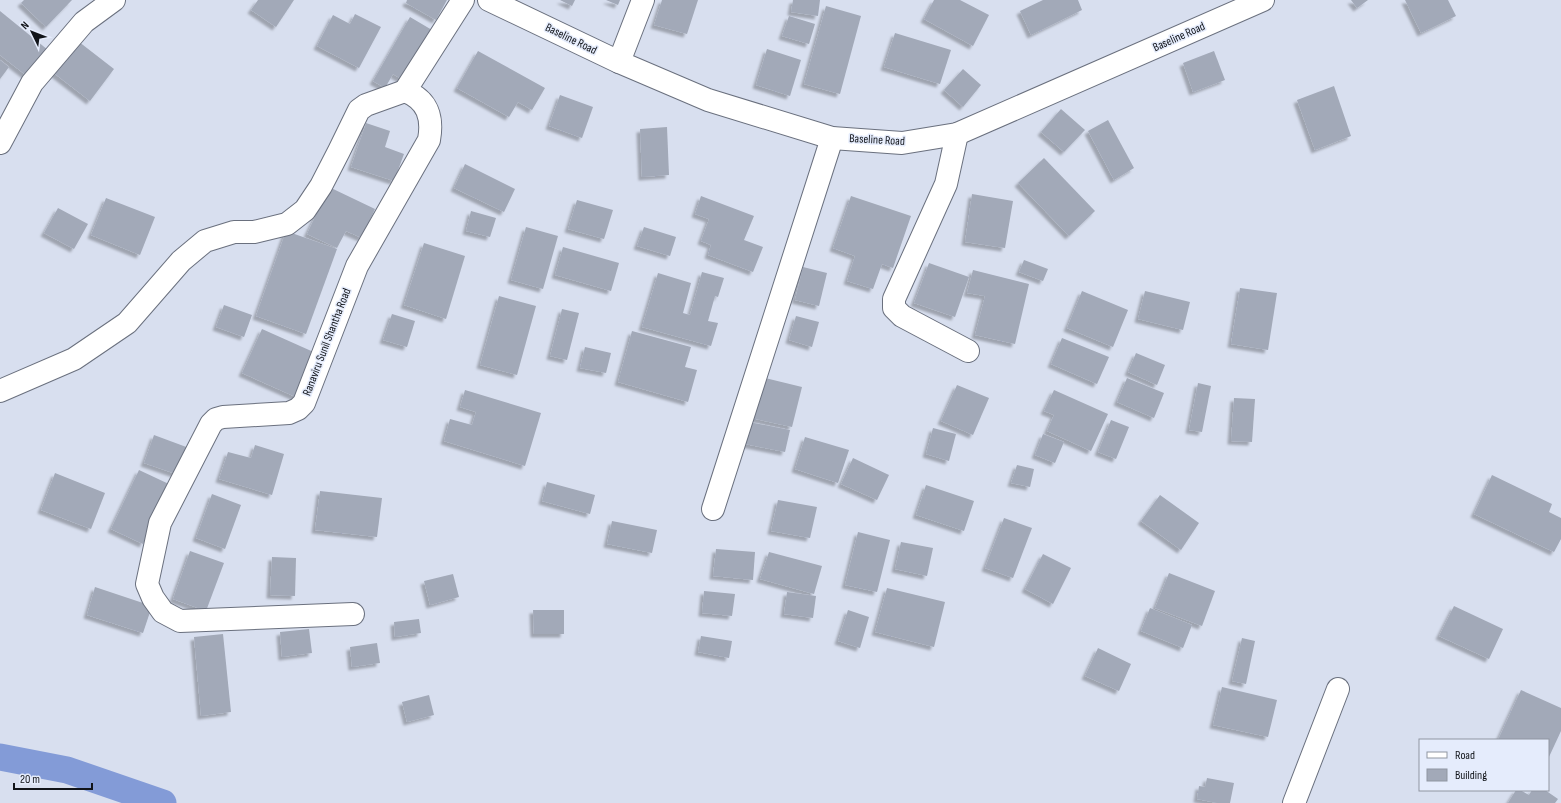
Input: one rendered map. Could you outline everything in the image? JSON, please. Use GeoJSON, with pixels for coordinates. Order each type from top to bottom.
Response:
{"type":"FeatureCollection","features":[{"type":"Feature","properties":{"kind":"street"},"geometry":{"type":"LineString","coordinates":[[0,143],[32,83],[84,22],[114,0]]}},
{"type":"Feature","properties":{"kind":"street"},"geometry":{"type":"LineString","coordinates":[[0,390],[74,359],[127,323],[181,261],[205,241],[234,232],[254,232],[287,224],[305,210],[321,186],[359,110],[366,105],[405,91],[463,0]]}},
{"type":"Feature","properties":{"kind":"street","name":"Baseline Road"},"geometry":{"type":"LineString","coordinates":[[489,0],[619,62],[708,100],[832,138],[902,143],[957,134],[1263,0]]}},
{"type":"Feature","properties":{"kind":"street"},"geometry":{"type":"LineString","coordinates":[[619,62],[643,0]]}},
{"type":"Feature","properties":{"kind":"street","name":"Ranaviru Sunil Shantha Road"},"geometry":{"type":"LineString","coordinates":[[353,614],[180,621],[163,612],[153,598],[147,584],[160,523],[211,424],[216,419],[223,417],[289,413],[298,409],[304,402],[356,266],[429,140],[431,128],[429,114],[424,103],[415,94],[405,91]]}},
{"type":"Feature","properties":{"kind":"street"},"geometry":{"type":"LineString","coordinates":[[957,134],[946,184],[894,299],[894,308],[902,316],[968,351]]}},
{"type":"Feature","properties":{"kind":"street"},"geometry":{"type":"LineString","coordinates":[[713,509],[832,138]]}},
{"type":"Feature","properties":{"kind":"street"},"geometry":{"type":"LineString","coordinates":[[1294,803],[1338,689]]}},
{"type":"Feature","properties":{"kind":"building"},"geometry":{"type":"Polygon","coordinates":[[[24,0],[72,0],[46,27],[21,3],[24,0]]]}},
{"type":"Feature","properties":{"kind":"building"},"geometry":{"type":"Polygon","coordinates":[[[258,0],[294,0],[276,27],[251,10],[258,0]]]}},
{"type":"Feature","properties":{"kind":"building"},"geometry":{"type":"Polygon","coordinates":[[[407,0],[447,0],[436,20],[406,3],[407,0]]]}},
{"type":"Feature","properties":{"kind":"building"},"geometry":{"type":"Polygon","coordinates":[[[560,0],[575,0],[572,6],[560,0]]]}},
{"type":"Feature","properties":{"kind":"building"},"geometry":{"type":"Polygon","coordinates":[[[606,0],[620,0],[618,5],[606,0]]]}},
{"type":"Feature","properties":{"kind":"building"},"geometry":{"type":"Polygon","coordinates":[[[662,0],[698,0],[687,34],[654,25],[662,0]]]}},
{"type":"Feature","properties":{"kind":"building"},"geometry":{"type":"Polygon","coordinates":[[[793,0],[820,0],[818,16],[791,12],[793,0]]]}},
{"type":"Feature","properties":{"kind":"building"},"geometry":{"type":"Polygon","coordinates":[[[934,0],[960,0],[989,15],[973,46],[924,19],[934,0]]]}},
{"type":"Feature","properties":{"kind":"building"},"geometry":{"type":"Polygon","coordinates":[[[1043,0],[1078,0],[1082,10],[1031,35],[1020,11],[1043,0]]]}},
{"type":"Feature","properties":{"kind":"building"},"geometry":{"type":"Polygon","coordinates":[[[1351,0],[1368,0],[1357,8],[1351,0]]]}},
{"type":"Feature","properties":{"kind":"building"},"geometry":{"type":"Polygon","coordinates":[[[1405,0],[1448,0],[1456,16],[1421,33],[1405,0]]]}},
{"type":"Feature","properties":{"kind":"building"},"geometry":{"type":"Polygon","coordinates":[[[826,6],[861,16],[840,94],[804,84],[826,6]]]}},
{"type":"Feature","properties":{"kind":"building"},"geometry":{"type":"Polygon","coordinates":[[[0,11],[48,50],[27,76],[0,55],[0,11]]]}},
{"type":"Feature","properties":{"kind":"building"},"geometry":{"type":"Polygon","coordinates":[[[355,14],[381,27],[359,68],[317,46],[333,15],[350,24],[355,14]]]}},
{"type":"Feature","properties":{"kind":"building"},"geometry":{"type":"Polygon","coordinates":[[[789,16],[815,24],[809,44],[782,36],[789,16]]]}},
{"type":"Feature","properties":{"kind":"building"},"geometry":{"type":"Polygon","coordinates":[[[410,17],[432,30],[403,80],[393,74],[385,88],[373,81],[410,17]]]}},
{"type":"Feature","properties":{"kind":"building"},"geometry":{"type":"Polygon","coordinates":[[[895,33],[951,50],[940,84],[884,67],[895,33]]]}},
{"type":"Feature","properties":{"kind":"building"},"geometry":{"type":"Polygon","coordinates":[[[74,38],[114,69],[90,101],[50,70],[74,38]]]}},
{"type":"Feature","properties":{"kind":"building"},"geometry":{"type":"Polygon","coordinates":[[[767,49],[801,60],[790,96],[756,85],[767,49]]]}},
{"type":"Feature","properties":{"kind":"building"},"geometry":{"type":"Polygon","coordinates":[[[478,51],[545,88],[532,110],[518,102],[509,117],[457,88],[478,51]]]}},
{"type":"Feature","properties":{"kind":"building"},"geometry":{"type":"Polygon","coordinates":[[[1214,51],[1225,80],[1193,92],[1183,63],[1214,51]]]}},
{"type":"Feature","properties":{"kind":"building"},"geometry":{"type":"Polygon","coordinates":[[[0,60],[9,67],[0,79],[0,60]]]}},
{"type":"Feature","properties":{"kind":"building"},"geometry":{"type":"Polygon","coordinates":[[[963,69],[981,85],[963,107],[944,90],[963,69]]]}},
{"type":"Feature","properties":{"kind":"building"},"geometry":{"type":"Polygon","coordinates":[[[1334,86],[1351,136],[1315,150],[1297,100],[1334,86]]]}},
{"type":"Feature","properties":{"kind":"building"},"geometry":{"type":"Polygon","coordinates":[[[560,95],[593,107],[582,138],[549,126],[560,95]]]}},
{"type":"Feature","properties":{"kind":"building"},"geometry":{"type":"Polygon","coordinates":[[[1061,109],[1085,130],[1064,152],[1041,132],[1061,109]]]}},
{"type":"Feature","properties":{"kind":"building"},"geometry":{"type":"Polygon","coordinates":[[[1108,120],[1134,168],[1114,180],[1088,131],[1108,120]]]}},
{"type":"Feature","properties":{"kind":"building"},"geometry":{"type":"Polygon","coordinates":[[[366,123],[390,131],[385,147],[404,154],[394,181],[351,167],[366,123]]]}},
{"type":"Feature","properties":{"kind":"building"},"geometry":{"type":"Polygon","coordinates":[[[667,127],[669,175],[642,177],[640,129],[667,127]]]}},
{"type":"Feature","properties":{"kind":"building"},"geometry":{"type":"Polygon","coordinates":[[[1044,158],[1095,211],[1069,236],[1018,183],[1044,158]]]}},
{"type":"Feature","properties":{"kind":"building"},"geometry":{"type":"Polygon","coordinates":[[[465,164],[515,189],[504,212],[454,188],[465,164]]]}},
{"type":"Feature","properties":{"kind":"building"},"geometry":{"type":"Polygon","coordinates":[[[329,187],[375,209],[362,238],[346,231],[337,248],[307,234],[329,187]]]}},
{"type":"Feature","properties":{"kind":"building"},"geometry":{"type":"Polygon","coordinates":[[[972,194],[1013,201],[1005,248],[965,242],[972,194]]]}},
{"type":"Feature","properties":{"kind":"building"},"geometry":{"type":"Polygon","coordinates":[[[701,196],[754,216],[744,240],[763,247],[753,272],[708,255],[711,245],[701,241],[709,219],[695,214],[701,196]]]}},
{"type":"Feature","properties":{"kind":"building"},"geometry":{"type":"Polygon","coordinates":[[[851,196],[911,216],[893,268],[882,264],[873,289],[847,281],[855,256],[833,248],[851,196]]]}},
{"type":"Feature","properties":{"kind":"building"},"geometry":{"type":"Polygon","coordinates":[[[106,198],[155,217],[140,255],[91,235],[106,198]]]}},
{"type":"Feature","properties":{"kind":"building"},"geometry":{"type":"Polygon","coordinates":[[[577,200],[613,210],[604,239],[568,229],[577,200]]]}},
{"type":"Feature","properties":{"kind":"building"},"geometry":{"type":"Polygon","coordinates":[[[58,208],[88,224],[74,249],[44,233],[58,208]]]}},
{"type":"Feature","properties":{"kind":"building"},"geometry":{"type":"Polygon","coordinates":[[[471,211],[496,218],[490,237],[466,231],[471,211]]]}},
{"type":"Feature","properties":{"kind":"building"},"geometry":{"type":"Polygon","coordinates":[[[526,227],[558,236],[543,289],[511,280],[526,227]]]}},
{"type":"Feature","properties":{"kind":"building"},"geometry":{"type":"Polygon","coordinates":[[[644,227],[676,237],[670,256],[637,246],[644,227]]]}},
{"type":"Feature","properties":{"kind":"building"},"geometry":{"type":"Polygon","coordinates":[[[286,231],[337,249],[306,334],[256,316],[286,231]]]}},
{"type":"Feature","properties":{"kind":"building"},"geometry":{"type":"Polygon","coordinates":[[[424,243],[465,256],[446,319],[404,305],[424,243]]]}},
{"type":"Feature","properties":{"kind":"building"},"geometry":{"type":"Polygon","coordinates":[[[563,247],[619,263],[611,291],[555,275],[563,247]]]}},
{"type":"Feature","properties":{"kind":"building"},"geometry":{"type":"Polygon","coordinates":[[[1024,260],[1048,269],[1043,281],[1019,272],[1024,260]]]}},
{"type":"Feature","properties":{"kind":"building"},"geometry":{"type":"Polygon","coordinates":[[[929,263],[969,277],[955,317],[914,303],[929,263]]]}},
{"type":"Feature","properties":{"kind":"building"},"geometry":{"type":"Polygon","coordinates":[[[803,267],[827,273],[819,306],[795,300],[803,267]]]}},
{"type":"Feature","properties":{"kind":"building"},"geometry":{"type":"Polygon","coordinates":[[[973,270],[1029,284],[1015,344],[975,335],[985,296],[967,293],[973,270]]]}},
{"type":"Feature","properties":{"kind":"building"},"geometry":{"type":"Polygon","coordinates":[[[702,272],[724,278],[718,297],[715,296],[708,321],[718,323],[711,346],[642,327],[658,273],[691,283],[683,313],[690,315],[702,272]]]}},
{"type":"Feature","properties":{"kind":"building"},"geometry":{"type":"Polygon","coordinates":[[[1240,288],[1277,293],[1268,350],[1231,344],[1240,288]]]}},
{"type":"Feature","properties":{"kind":"building"},"geometry":{"type":"Polygon","coordinates":[[[1082,291],[1128,310],[1113,347],[1067,328],[1082,291]]]}},
{"type":"Feature","properties":{"kind":"building"},"geometry":{"type":"Polygon","coordinates":[[[1145,291],[1190,302],[1183,330],[1138,319],[1145,291]]]}},
{"type":"Feature","properties":{"kind":"building"},"geometry":{"type":"Polygon","coordinates":[[[499,296],[536,306],[517,375],[480,365],[499,296]]]}},
{"type":"Feature","properties":{"kind":"building"},"geometry":{"type":"Polygon","coordinates":[[[224,305],[252,315],[244,337],[216,327],[224,305]]]}},
{"type":"Feature","properties":{"kind":"building"},"geometry":{"type":"Polygon","coordinates":[[[562,309],[579,313],[567,360],[550,356],[562,309]]]}},
{"type":"Feature","properties":{"kind":"building"},"geometry":{"type":"Polygon","coordinates":[[[392,314],[415,321],[407,347],[383,340],[392,314]]]}},
{"type":"Feature","properties":{"kind":"building"},"geometry":{"type":"Polygon","coordinates":[[[796,316],[819,322],[812,347],[789,340],[796,316]]]}},
{"type":"Feature","properties":{"kind":"building"},"geometry":{"type":"Polygon","coordinates":[[[262,329],[318,354],[298,398],[242,373],[262,329]]]}},
{"type":"Feature","properties":{"kind":"building"},"geometry":{"type":"Polygon","coordinates":[[[632,331],[691,347],[685,367],[697,370],[688,402],[618,382],[632,331]]]}},
{"type":"Feature","properties":{"kind":"building"},"geometry":{"type":"Polygon","coordinates":[[[1062,338],[1109,357],[1097,384],[1051,364],[1062,338]]]}},
{"type":"Feature","properties":{"kind":"building"},"geometry":{"type":"Polygon","coordinates":[[[585,347],[611,353],[606,373],[580,368],[585,347]]]}},
{"type":"Feature","properties":{"kind":"building"},"geometry":{"type":"Polygon","coordinates":[[[1136,353],[1165,365],[1157,385],[1128,372],[1136,353]]]}},
{"type":"Feature","properties":{"kind":"building"},"geometry":{"type":"Polygon","coordinates":[[[761,377],[802,387],[792,427],[751,418],[761,377]]]}},
{"type":"Feature","properties":{"kind":"building"},"geometry":{"type":"Polygon","coordinates":[[[1127,378],[1164,393],[1154,418],[1117,402],[1127,378]]]}},
{"type":"Feature","properties":{"kind":"building"},"geometry":{"type":"Polygon","coordinates":[[[1198,383],[1211,386],[1202,432],[1189,430],[1198,383]]]}},
{"type":"Feature","properties":{"kind":"building"},"geometry":{"type":"Polygon","coordinates":[[[957,385],[989,398],[973,435],[941,421],[957,385]]]}},
{"type":"Feature","properties":{"kind":"building"},"geometry":{"type":"Polygon","coordinates":[[[465,390],[541,413],[525,466],[444,441],[450,419],[472,425],[476,412],[460,407],[465,390]]]}},
{"type":"Feature","properties":{"kind":"building"},"geometry":{"type":"Polygon","coordinates":[[[1054,390],[1108,414],[1091,451],[1047,431],[1054,415],[1044,411],[1054,390]]]}},
{"type":"Feature","properties":{"kind":"building"},"geometry":{"type":"Polygon","coordinates":[[[1234,398],[1255,399],[1252,442],[1231,441],[1234,398]]]}},
{"type":"Feature","properties":{"kind":"building"},"geometry":{"type":"Polygon","coordinates":[[[1111,420],[1129,427],[1116,459],[1098,452],[1111,420]]]}},
{"type":"Feature","properties":{"kind":"building"},"geometry":{"type":"Polygon","coordinates":[[[749,422],[790,430],[785,452],[745,444],[749,422]]]}},
{"type":"Feature","properties":{"kind":"building"},"geometry":{"type":"Polygon","coordinates":[[[933,428],[956,434],[949,461],[926,454],[933,428]]]}},
{"type":"Feature","properties":{"kind":"building"},"geometry":{"type":"Polygon","coordinates":[[[1043,434],[1064,442],[1055,463],[1035,455],[1043,434]]]}},
{"type":"Feature","properties":{"kind":"building"},"geometry":{"type":"Polygon","coordinates":[[[154,435],[189,448],[179,475],[144,463],[154,435]]]}},
{"type":"Feature","properties":{"kind":"building"},"geometry":{"type":"Polygon","coordinates":[[[805,437],[849,450],[838,483],[795,469],[805,437]]]}},
{"type":"Feature","properties":{"kind":"building"},"geometry":{"type":"Polygon","coordinates":[[[255,445],[284,454],[272,495],[219,479],[228,452],[251,458],[255,445]]]}},
{"type":"Feature","properties":{"kind":"building"},"geometry":{"type":"Polygon","coordinates":[[[853,458],[889,475],[877,500],[841,484],[853,458]]]}},
{"type":"Feature","properties":{"kind":"building"},"geometry":{"type":"Polygon","coordinates":[[[1017,465],[1034,469],[1030,487],[1011,483],[1017,465]]]}},
{"type":"Feature","properties":{"kind":"building"},"geometry":{"type":"Polygon","coordinates":[[[139,470],[171,485],[143,544],[111,529],[139,470]]]}},
{"type":"Feature","properties":{"kind":"building"},"geometry":{"type":"Polygon","coordinates":[[[55,473],[105,493],[91,529],[41,510],[55,473]]]}},
{"type":"Feature","properties":{"kind":"building"},"geometry":{"type":"Polygon","coordinates":[[[1492,475],[1552,504],[1549,512],[1561,518],[1561,539],[1554,552],[1474,514],[1492,475]]]}},
{"type":"Feature","properties":{"kind":"building"},"geometry":{"type":"Polygon","coordinates":[[[547,482],[595,495],[590,514],[542,501],[547,482]]]}},
{"type":"Feature","properties":{"kind":"building"},"geometry":{"type":"Polygon","coordinates":[[[926,485],[974,501],[964,531],[916,515],[926,485]]]}},
{"type":"Feature","properties":{"kind":"building"},"geometry":{"type":"Polygon","coordinates":[[[320,491],[382,498],[377,537],[315,530],[320,491]]]}},
{"type":"Feature","properties":{"kind":"building"},"geometry":{"type":"Polygon","coordinates":[[[212,494],[241,505],[225,549],[196,538],[212,494]]]}},
{"type":"Feature","properties":{"kind":"building"},"geometry":{"type":"Polygon","coordinates":[[[1160,495],[1199,523],[1181,550],[1141,521],[1160,495]]]}},
{"type":"Feature","properties":{"kind":"building"},"geometry":{"type":"Polygon","coordinates":[[[778,500],[817,507],[810,538],[771,531],[778,500]]]}},
{"type":"Feature","properties":{"kind":"building"},"geometry":{"type":"Polygon","coordinates":[[[1004,518],[1032,528],[1013,578],[985,568],[1004,518]]]}},
{"type":"Feature","properties":{"kind":"building"},"geometry":{"type":"Polygon","coordinates":[[[612,521],[657,530],[652,553],[607,544],[612,521]]]}},
{"type":"Feature","properties":{"kind":"building"},"geometry":{"type":"Polygon","coordinates":[[[858,532],[890,540],[877,592],[845,585],[858,532]]]}},
{"type":"Feature","properties":{"kind":"building"},"geometry":{"type":"Polygon","coordinates":[[[901,542],[933,548],[927,576],[895,569],[901,542]]]}},
{"type":"Feature","properties":{"kind":"building"},"geometry":{"type":"Polygon","coordinates":[[[716,549],[755,552],[753,580],[713,576],[716,549]]]}},
{"type":"Feature","properties":{"kind":"building"},"geometry":{"type":"Polygon","coordinates":[[[190,551],[224,563],[206,611],[173,599],[190,551]]]}},
{"type":"Feature","properties":{"kind":"building"},"geometry":{"type":"Polygon","coordinates":[[[769,552],[822,566],[814,594],[760,579],[769,552]]]}},
{"type":"Feature","properties":{"kind":"building"},"geometry":{"type":"Polygon","coordinates":[[[1043,554],[1071,568],[1053,604],[1025,589],[1043,554]]]}},
{"type":"Feature","properties":{"kind":"building"},"geometry":{"type":"Polygon","coordinates":[[[272,557],[296,558],[295,596],[270,595],[272,557]]]}},
{"type":"Feature","properties":{"kind":"building"},"geometry":{"type":"Polygon","coordinates":[[[1169,573],[1215,591],[1202,626],[1155,608],[1169,573]]]}},
{"type":"Feature","properties":{"kind":"building"},"geometry":{"type":"Polygon","coordinates":[[[453,574],[459,597],[430,605],[424,581],[453,574]]]}},
{"type":"Feature","properties":{"kind":"building"},"geometry":{"type":"Polygon","coordinates":[[[95,587],[152,606],[143,633],[87,615],[95,587]]]}},
{"type":"Feature","properties":{"kind":"building"},"geometry":{"type":"Polygon","coordinates":[[[887,588],[945,602],[934,647],[875,632],[887,588]]]}},
{"type":"Feature","properties":{"kind":"building"},"geometry":{"type":"Polygon","coordinates":[[[704,591],[735,594],[732,616],[702,613],[704,591]]]}},
{"type":"Feature","properties":{"kind":"building"},"geometry":{"type":"Polygon","coordinates":[[[787,592],[816,596],[813,618],[784,614],[787,592]]]}},
{"type":"Feature","properties":{"kind":"building"},"geometry":{"type":"Polygon","coordinates":[[[1454,606],[1503,629],[1489,659],[1439,636],[1454,606]]]}},
{"type":"Feature","properties":{"kind":"building"},"geometry":{"type":"Polygon","coordinates":[[[1150,608],[1192,625],[1183,648],[1141,631],[1150,608]]]}},
{"type":"Feature","properties":{"kind":"building"},"geometry":{"type":"Polygon","coordinates":[[[533,610],[564,610],[564,634],[534,634],[533,610]]]}},
{"type":"Feature","properties":{"kind":"building"},"geometry":{"type":"Polygon","coordinates":[[[848,610],[869,617],[860,648],[838,641],[848,610]]]}},
{"type":"Feature","properties":{"kind":"building"},"geometry":{"type":"Polygon","coordinates":[[[419,619],[421,633],[395,637],[394,622],[419,619]]]}},
{"type":"Feature","properties":{"kind":"building"},"geometry":{"type":"Polygon","coordinates":[[[309,629],[312,653],[282,657],[280,632],[309,629]]]}},
{"type":"Feature","properties":{"kind":"building"},"geometry":{"type":"Polygon","coordinates":[[[223,634],[231,712],[201,716],[194,637],[223,634]]]}},
{"type":"Feature","properties":{"kind":"building"},"geometry":{"type":"Polygon","coordinates":[[[701,636],[732,641],[729,658],[698,652],[701,636]]]}},
{"type":"Feature","properties":{"kind":"building"},"geometry":{"type":"Polygon","coordinates":[[[1242,638],[1255,641],[1246,684],[1232,681],[1242,638]]]}},
{"type":"Feature","properties":{"kind":"building"},"geometry":{"type":"Polygon","coordinates":[[[377,643],[380,663],[352,667],[350,647],[377,643]]]}},
{"type":"Feature","properties":{"kind":"building"},"geometry":{"type":"Polygon","coordinates":[[[1098,648],[1131,664],[1119,691],[1085,676],[1098,648]]]}},
{"type":"Feature","properties":{"kind":"building"},"geometry":{"type":"Polygon","coordinates":[[[1222,687],[1277,700],[1268,737],[1213,725],[1222,687]]]}},
{"type":"Feature","properties":{"kind":"building"},"geometry":{"type":"Polygon","coordinates":[[[1521,690],[1561,708],[1561,731],[1549,757],[1549,739],[1498,739],[1521,690]]]}},
{"type":"Feature","properties":{"kind":"building"},"geometry":{"type":"Polygon","coordinates":[[[429,695],[434,715],[407,722],[402,702],[429,695]]]}},
{"type":"Feature","properties":{"kind":"building"},"geometry":{"type":"Polygon","coordinates":[[[1207,778],[1234,783],[1230,803],[1217,803],[1197,799],[1199,786],[1205,787],[1207,778]]]}},
{"type":"Feature","properties":{"kind":"building"},"geometry":{"type":"Polygon","coordinates":[[[1515,791],[1522,791],[1529,795],[1531,791],[1546,791],[1558,799],[1555,803],[1508,803],[1515,791]]]}},
{"type":"Feature","properties":{"kind":"waterway"},"geometry":{"type":"LineString","coordinates":[[0,757],[67,770],[163,803]]}}]}
